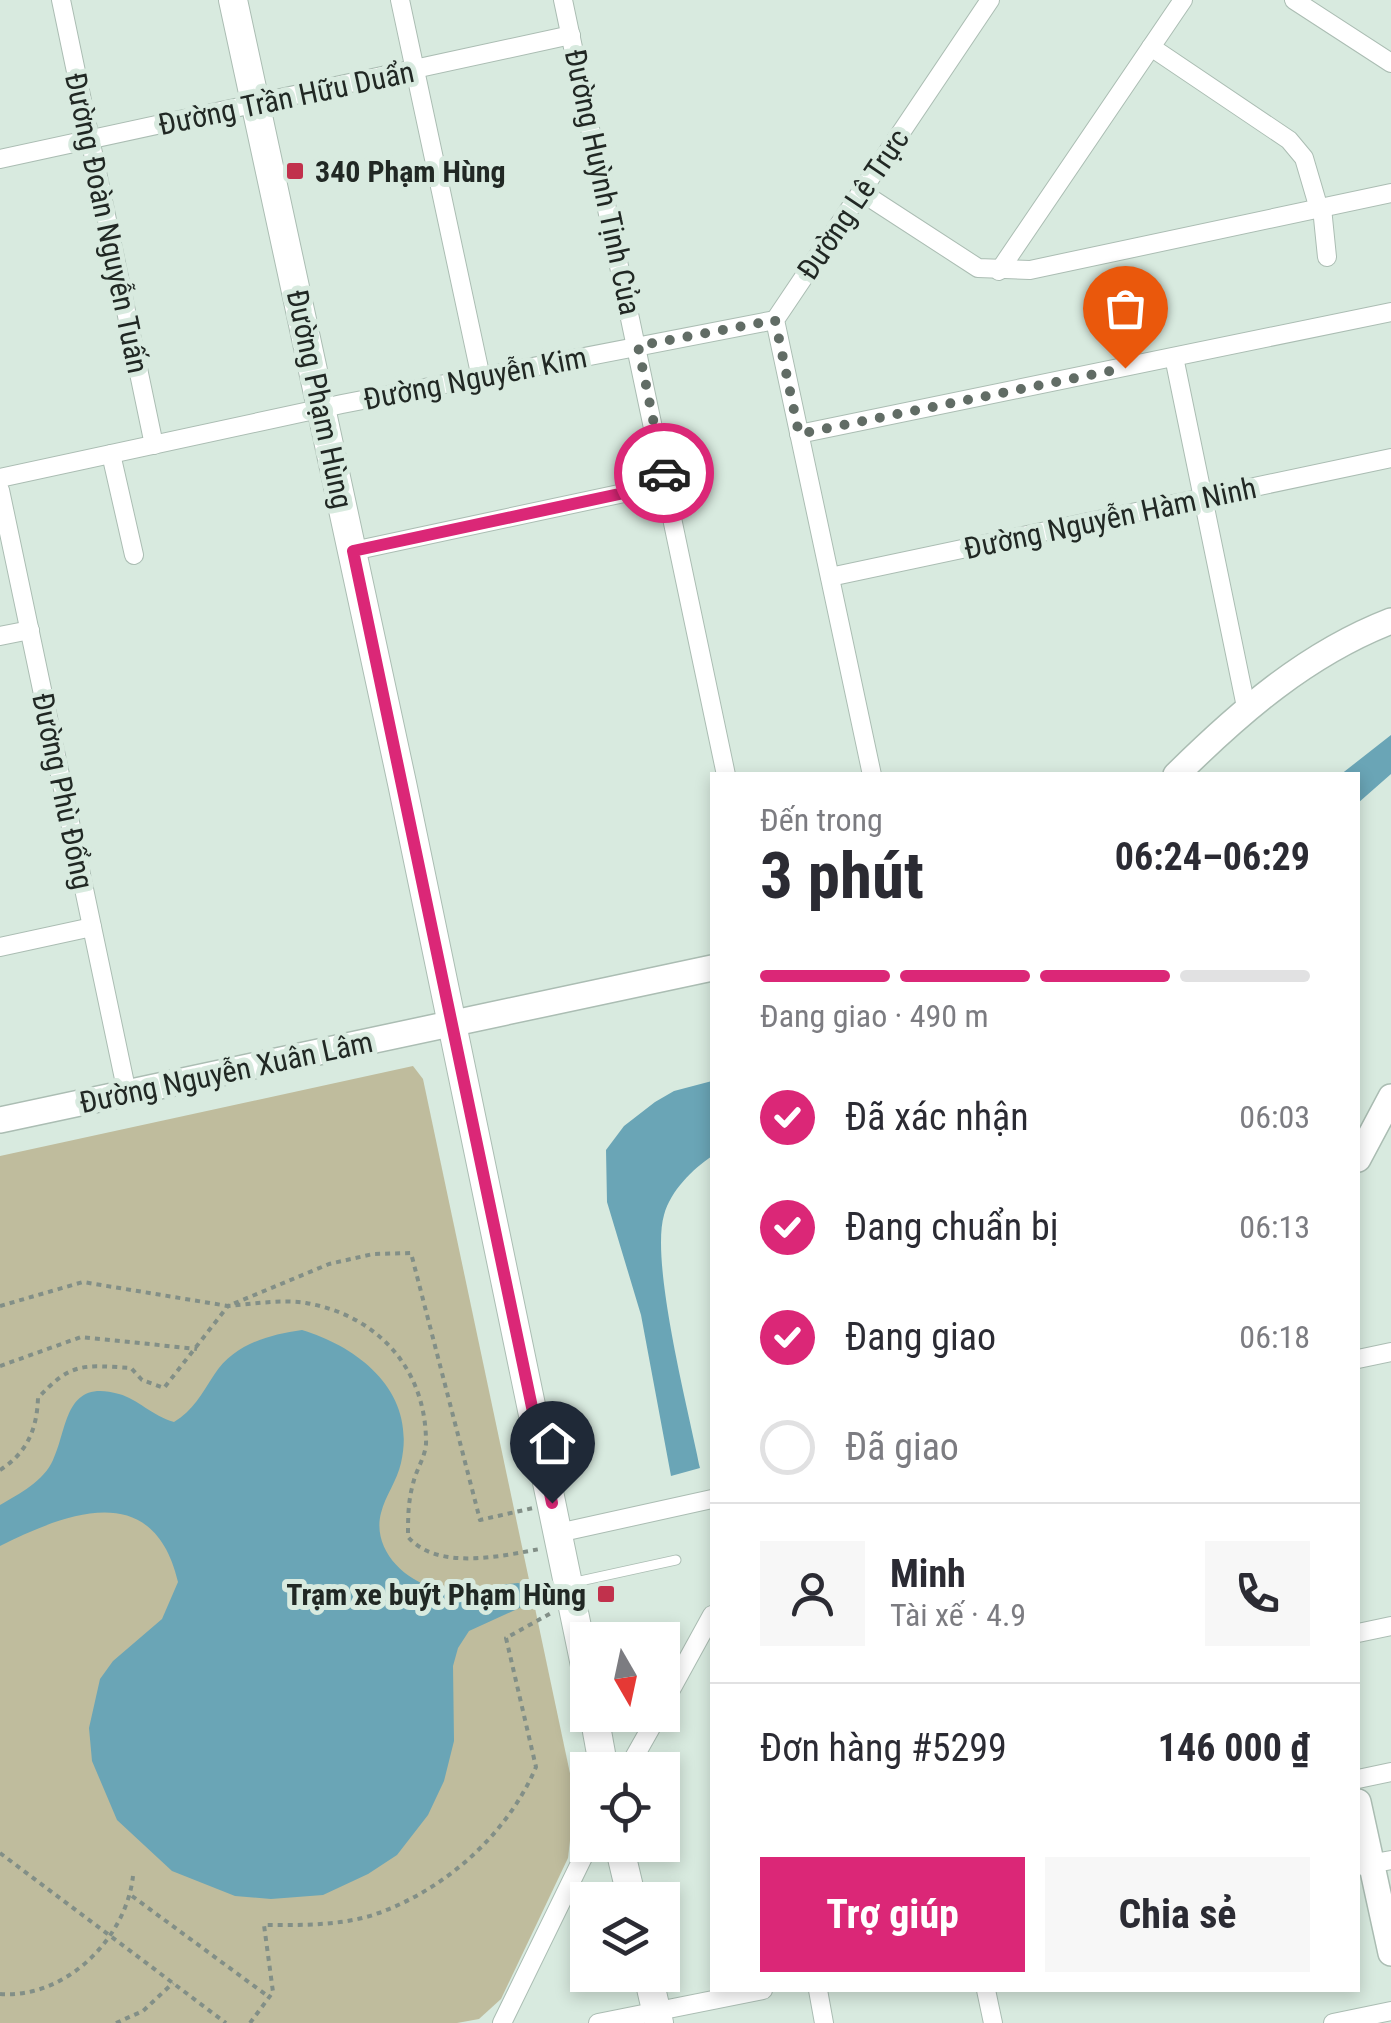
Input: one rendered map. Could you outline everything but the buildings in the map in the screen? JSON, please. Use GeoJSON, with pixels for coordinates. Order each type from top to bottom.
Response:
{"type":"FeatureCollection","features":[{"type":"Feature","properties":{"kind":"main road","name":"Đường Phạm Hùng"},"geometry":{"type":"LineString","coordinates":[[233,0],[552,1503],[551,1541],[576,1622]]}},
{"type":"Feature","properties":{"kind":"main road"},"geometry":{"type":"LineString","coordinates":[[652,1992],[658,2017]]}},
{"type":"Feature","properties":{"kind":"street","name":"Đường Đoàn Nguyễn Tuấn"},"geometry":{"type":"LineString","coordinates":[[61,0],[154,445]]}},
{"type":"Feature","properties":{"kind":"street"},"geometry":{"type":"LineString","coordinates":[[400,0],[481,378]]}},
{"type":"Feature","properties":{"kind":"street","name":"Đường Huỳnh Tịnh Của"},"geometry":{"type":"LineString","coordinates":[[563,0],[725,772]]}},
{"type":"Feature","properties":{"kind":"street","name":"Đường Lê Trực"},"geometry":{"type":"LineString","coordinates":[[775,320],[990,0]]}},
{"type":"Feature","properties":{"kind":"street"},"geometry":{"type":"LineString","coordinates":[[999,270],[1184,0]]}},
{"type":"Feature","properties":{"kind":"street"},"geometry":{"type":"LineString","coordinates":[[1294,0],[1391,64]]}},
{"type":"Feature","properties":{"kind":"street","name":"Đường Trần Hữu Duẩn"},"geometry":{"type":"LineString","coordinates":[[0,159],[571,35]]}},
{"type":"Feature","properties":{"kind":"street"},"geometry":{"type":"LineString","coordinates":[[1152,47],[1289,140],[1304,158],[1320,208],[1327,257]]}},
{"type":"Feature","properties":{"kind":"street"},"geometry":{"type":"LineString","coordinates":[[861,192],[978,268],[999,270],[1030,270],[1391,193]]}},
{"type":"Feature","properties":{"kind":"street"},"geometry":{"type":"LineString","coordinates":[[799,434],[1391,312]]}},
{"type":"Feature","properties":{"kind":"street"},"geometry":{"type":"LineString","coordinates":[[775,320],[871,772]]}},
{"type":"Feature","properties":{"kind":"street","name":"Đường Nguyễn Kim"},"geometry":{"type":"LineString","coordinates":[[0,478],[322,409],[775,320]]}},
{"type":"Feature","properties":{"kind":"street"},"geometry":{"type":"LineString","coordinates":[[1174,357],[1246,707]]}},
{"type":"Feature","properties":{"kind":"street"},"geometry":{"type":"LineString","coordinates":[[111,454],[134,555]]}},
{"type":"Feature","properties":{"kind":"street","name":"Đường Nguyễn Hàm Ninh"},"geometry":{"type":"LineString","coordinates":[[830,577],[1391,458]]}},
{"type":"Feature","properties":{"kind":"street"},"geometry":{"type":"LineString","coordinates":[[353,551],[666,484]]}},
{"type":"Feature","properties":{"kind":"street","name":"Đường Phù Đổng"},"geometry":{"type":"LineString","coordinates":[[0,490],[128,1093]]}},
{"type":"Feature","properties":{"kind":"street"},"geometry":{"type":"LineString","coordinates":[[1179,772],[1246,707],[1348,640],[1391,621]]}},
{"type":"Feature","properties":{"kind":"street"},"geometry":{"type":"LineString","coordinates":[[0,636],[30,630]]}},
{"type":"Feature","properties":{"kind":"street"},"geometry":{"type":"LineString","coordinates":[[0,947],[92,927]]}},
{"type":"Feature","properties":{"kind":"street","name":"Đường Nguyễn Xuân Lâm"},"geometry":{"type":"LineString","coordinates":[[0,1120],[710,968]]}},
{"type":"Feature","properties":{"kind":"street"},"geometry":{"type":"LineString","coordinates":[[1360,1154],[1391,1097]]}},
{"type":"Feature","properties":{"kind":"street"},"geometry":{"type":"LineString","coordinates":[[1360,1359],[1391,1352]]}},
{"type":"Feature","properties":{"kind":"street"},"geometry":{"type":"LineString","coordinates":[[551,1541],[710,1500]]}},
{"type":"Feature","properties":{"kind":"street"},"geometry":{"type":"LineString","coordinates":[[680,1673],[710,1619]]}},
{"type":"Feature","properties":{"kind":"street"},"geometry":{"type":"LineString","coordinates":[[1360,1633],[1391,1626]]}},
{"type":"Feature","properties":{"kind":"street"},"geometry":{"type":"LineString","coordinates":[[1360,1779],[1391,1772]]}},
{"type":"Feature","properties":{"kind":"street"},"geometry":{"type":"LineString","coordinates":[[1360,1810],[1391,1953]]}},
{"type":"Feature","properties":{"kind":"street"},"geometry":{"type":"LineString","coordinates":[[502,2023],[581,1862]]}},
{"type":"Feature","properties":{"kind":"street"},"geometry":{"type":"LineString","coordinates":[[598,2023],[658,2017],[755,1992]]}},
{"type":"Feature","properties":{"kind":"street"},"geometry":{"type":"LineString","coordinates":[[818,1992],[824,2023]]}},
{"type":"Feature","properties":{"kind":"street"},"geometry":{"type":"LineString","coordinates":[[986,1992],[993,2023]]}},
{"type":"Feature","properties":{"kind":"street"},"geometry":{"type":"LineString","coordinates":[[1333,2023],[1391,2010]]}},
{"type":"Feature","properties":{"kind":"lane"},"geometry":{"type":"LineString","coordinates":[[570,1594],[676,1560]]}},
{"type":"Feature","properties":{"kind":"path"},"geometry":{"type":"LineString","coordinates":[[0,1470],[25,1449],[38,1420],[38,1398],[64,1370],[92,1365],[130,1368],[142,1380],[164,1388],[228,1306],[328,1264],[374,1254],[412,1254],[480,1520],[552,1503]]}},
{"type":"Feature","properties":{"kind":"path"},"geometry":{"type":"LineString","coordinates":[[0,1306],[82,1282],[228,1306],[304,1302],[362,1320],[402,1356],[422,1400],[427,1444],[413,1484],[408,1516],[408,1537],[419,1550],[444,1556],[496,1557],[551,1541]]}},
{"type":"Feature","properties":{"kind":"path"},"geometry":{"type":"LineString","coordinates":[[0,1366],[81,1337],[197,1349]]}},
{"type":"Feature","properties":{"kind":"path"},"geometry":{"type":"LineString","coordinates":[[250,2023],[273,1992],[264,1925],[313,1925],[372,1914],[458,1867],[497,1835],[536,1767],[506,1638],[570,1594]]}},
{"type":"Feature","properties":{"kind":"path"},"geometry":{"type":"LineString","coordinates":[[0,1853],[226,2023]]}},
{"type":"Feature","properties":{"kind":"path"},"geometry":{"type":"LineString","coordinates":[[0,1994],[59,1984],[92,1956],[109,1935],[131,1895],[132,1876]]}},
{"type":"Feature","properties":{"kind":"path"},"geometry":{"type":"LineString","coordinates":[[131,1895],[269,1998]]}},
{"type":"Feature","properties":{"kind":"path"},"geometry":{"type":"LineString","coordinates":[[116,2023],[142,2010],[173,1983]]}},
{"type":"Feature","properties":{"kind":"shaded area"},"geometry":{"type":"Polygon","coordinates":[[[413,1066],[423,1079],[570,1773],[568,1858],[501,1999],[479,2019],[457,2023],[0,2023],[0,1156],[413,1066]]]}},
{"type":"Feature","properties":{"kind":"water"},"geometry":{"type":"Polygon","coordinates":[[[1391,735],[1391,774],[1360,801],[1360,772],[1344,772],[1391,735]]]}},
{"type":"Feature","properties":{"kind":"water"},"geometry":{"type":"Polygon","coordinates":[[[710,1082],[710,1158],[690,1174],[672,1197],[661,1237],[666,1301],[700,1468],[671,1476],[641,1315],[607,1202],[606,1150],[624,1126],[674,1091],[710,1082]]]}},
{"type":"Feature","properties":{"kind":"water"},"geometry":{"type":"Polygon","coordinates":[[[302,1330],[345,1349],[363,1362],[380,1377],[401,1415],[401,1463],[379,1526],[392,1560],[411,1577],[433,1587],[464,1589],[518,1583],[531,1586],[535,1601],[469,1631],[458,1648],[453,1666],[454,1741],[444,1781],[428,1815],[397,1855],[323,1895],[271,1899],[235,1896],[172,1871],[117,1820],[92,1761],[89,1728],[100,1679],[113,1661],[162,1619],[178,1582],[166,1549],[150,1528],[129,1516],[106,1513],[53,1523],[0,1546],[0,1505],[44,1474],[71,1409],[88,1393],[119,1394],[174,1422],[192,1407],[222,1364],[242,1348],[264,1338],[302,1330]]]}},
{"type":"Feature","properties":{"kind":"way so far"},"geometry":{"type":"LineString","coordinates":[[664,473],[638,346],[775,320],[799,434],[1125,368]]}},
{"type":"Feature","properties":{"kind":"place","name":"340 Phạm Hùng"},"geometry":{"type":"Point","coordinates":[295,171]}},
{"type":"Feature","properties":{"kind":"place","name":"Trạm xe buýt Phạm Hùng"},"geometry":{"type":"Point","coordinates":[606,1594]}},
{"type":"Feature","properties":{"kind":"route"},"geometry":{"type":"LineString","coordinates":[[552,1503],[353,551],[666,484],[664,473]]}}]}
